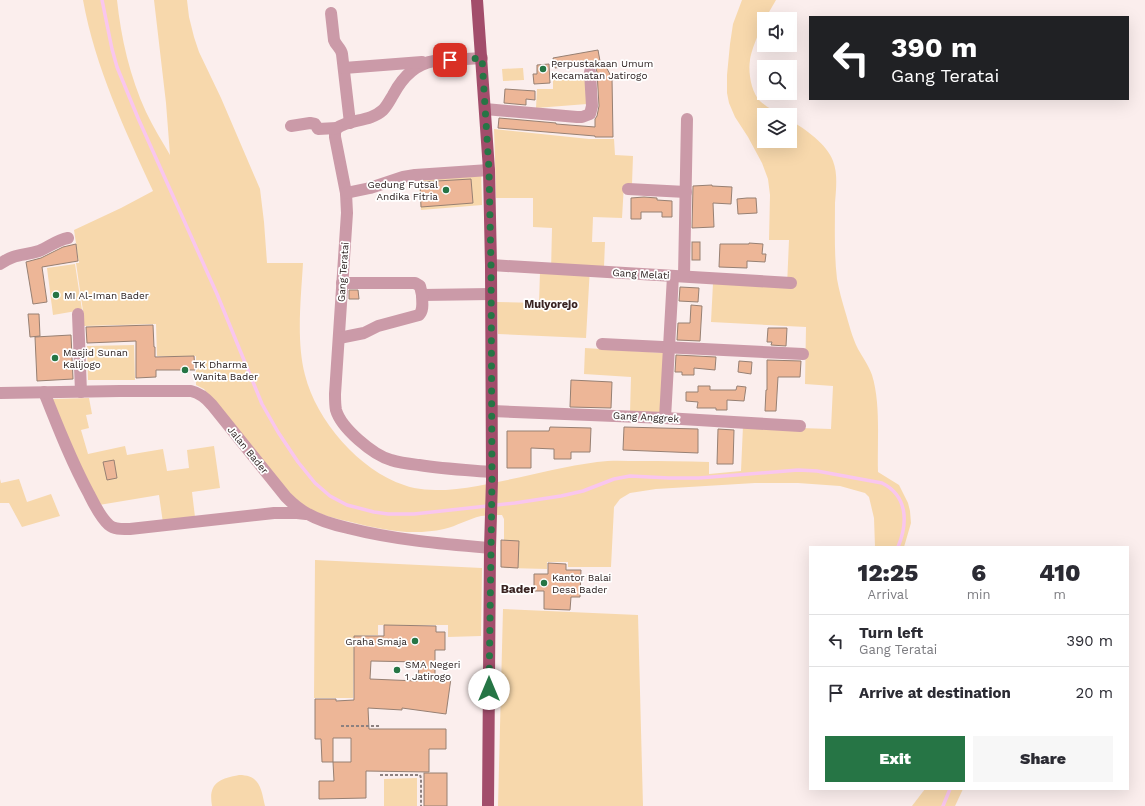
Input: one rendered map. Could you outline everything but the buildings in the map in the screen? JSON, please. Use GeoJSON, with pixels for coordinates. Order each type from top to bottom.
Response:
{"type":"FeatureCollection","features":[{"type":"Feature","properties":{"kind":"main road"},"geometry":{"type":"LineString","coordinates":[[477,0],[489,170],[492,294],[492,476],[488,806]]}},
{"type":"Feature","properties":{"kind":"street"},"geometry":{"type":"LineString","coordinates":[[331,14],[334,40],[342,50],[350,123]]}},
{"type":"Feature","properties":{"kind":"street"},"geometry":{"type":"LineString","coordinates":[[344,68],[482,58]]}},
{"type":"Feature","properties":{"kind":"street"},"geometry":{"type":"LineString","coordinates":[[291,126],[310,122],[315,124],[318,129],[337,128],[365,119],[382,111],[406,75],[427,62]]}},
{"type":"Feature","properties":{"kind":"street"},"geometry":{"type":"LineString","coordinates":[[485,109],[577,117],[586,116],[590,114],[592,106],[590,72]]}},
{"type":"Feature","properties":{"kind":"street"},"geometry":{"type":"LineString","coordinates":[[665,418],[669,348],[686,192],[688,118]]}},
{"type":"Feature","properties":{"kind":"street","name":"Gang Teratai"},"geometry":{"type":"LineString","coordinates":[[337,128],[335,137],[346,193],[347,213],[335,394],[336,410],[343,423],[354,436],[378,453],[391,460],[492,476]]}},
{"type":"Feature","properties":{"kind":"street"},"geometry":{"type":"LineString","coordinates":[[346,193],[370,188],[415,175],[489,170]]}},
{"type":"Feature","properties":{"kind":"street"},"geometry":{"type":"LineString","coordinates":[[628,189],[686,192]]}},
{"type":"Feature","properties":{"kind":"street"},"geometry":{"type":"LineString","coordinates":[[0,264],[15,256],[39,251],[58,240],[68,238]]}},
{"type":"Feature","properties":{"kind":"street","name":"Gang Melati"},"geometry":{"type":"LineString","coordinates":[[491,265],[791,283]]}},
{"type":"Feature","properties":{"kind":"street"},"geometry":{"type":"LineString","coordinates":[[339,338],[364,333],[378,326],[419,315],[422,308],[420,286],[415,284],[342,283]]}},
{"type":"Feature","properties":{"kind":"street"},"geometry":{"type":"LineString","coordinates":[[422,295],[492,294]]}},
{"type":"Feature","properties":{"kind":"street"},"geometry":{"type":"LineString","coordinates":[[78,314],[81,392]]}},
{"type":"Feature","properties":{"kind":"street"},"geometry":{"type":"LineString","coordinates":[[602,344],[803,354]]}},
{"type":"Feature","properties":{"kind":"street","name":"Jalan Bader"},"geometry":{"type":"LineString","coordinates":[[0,393],[191,391],[201,395],[212,405],[286,497],[308,515],[337,525],[381,536],[422,542],[490,543]]}},
{"type":"Feature","properties":{"kind":"street"},"geometry":{"type":"LineString","coordinates":[[44,392],[81,480],[98,510],[106,521],[113,527],[130,530],[274,513],[297,513],[308,515]]}},
{"type":"Feature","properties":{"kind":"street","name":"Gang Anggrek"},"geometry":{"type":"LineString","coordinates":[[492,411],[665,418],[800,426]]}},
{"type":"Feature","properties":{"kind":"path"},"geometry":{"type":"LineString","coordinates":[[341,726],[379,726]]}},
{"type":"Feature","properties":{"kind":"path"},"geometry":{"type":"LineString","coordinates":[[380,775],[420,776],[421,806]]}},
{"type":"Feature","properties":{"kind":"shaded area"},"geometry":{"type":"Polygon","coordinates":[[[83,0],[117,0],[121,29],[135,85],[149,118],[170,155],[166,103],[154,0],[187,0],[189,17],[199,52],[221,98],[260,189],[267,263],[303,263],[300,334],[302,362],[311,392],[319,409],[342,442],[356,456],[372,468],[388,478],[409,487],[446,490],[478,486],[569,467],[608,461],[709,462],[709,474],[741,471],[743,426],[831,429],[833,386],[805,384],[806,327],[711,322],[713,283],[787,286],[789,240],[769,240],[770,195],[768,179],[762,163],[735,117],[729,103],[727,93],[727,75],[733,24],[742,0],[776,0],[769,12],[757,12],[757,38],[749,65],[752,87],[757,100],[759,100],[769,108],[757,108],[757,148],[797,148],[797,124],[809,132],[821,143],[830,155],[835,166],[835,260],[837,279],[852,335],[858,349],[868,365],[875,386],[878,410],[878,472],[899,485],[908,503],[911,523],[904,546],[875,546],[874,518],[869,497],[865,493],[840,486],[798,483],[755,483],[656,489],[630,493],[620,499],[614,507],[611,567],[568,567],[568,562],[547,562],[547,569],[504,568],[504,519],[502,515],[481,516],[444,529],[409,532],[386,530],[340,520],[308,508],[287,490],[204,389],[196,385],[196,356],[157,356],[156,324],[84,326],[76,263],[79,263],[74,230],[153,191],[112,98],[95,50],[83,0]]]}},
{"type":"Feature","properties":{"kind":"shaded area"},"geometry":{"type":"Polygon","coordinates":[[[523,68],[524,80],[503,81],[502,69],[523,68]]]}},
{"type":"Feature","properties":{"kind":"shaded area"},"geometry":{"type":"Polygon","coordinates":[[[584,73],[587,104],[536,108],[537,89],[553,89],[553,76],[584,73]]]}},
{"type":"Feature","properties":{"kind":"shaded area"},"geometry":{"type":"Polygon","coordinates":[[[494,129],[589,139],[614,139],[615,155],[633,156],[632,184],[624,184],[622,218],[593,217],[592,242],[605,242],[604,267],[590,267],[586,338],[498,334],[497,302],[539,303],[540,272],[551,272],[552,228],[533,227],[533,198],[496,198],[494,129]]]}},
{"type":"Feature","properties":{"kind":"shaded area","name":"Gedung Futsal Andika Fitria"},"geometry":{"type":"Polygon","coordinates":[[[481,168],[482,205],[421,210],[418,173],[481,168]]]}},
{"type":"Feature","properties":{"kind":"shaded area"},"geometry":{"type":"Polygon","coordinates":[[[75,264],[82,310],[53,315],[47,268],[75,264]]]}},
{"type":"Feature","properties":{"kind":"shaded area"},"geometry":{"type":"Polygon","coordinates":[[[134,345],[135,380],[88,380],[87,346],[134,345]]]}},
{"type":"Feature","properties":{"kind":"shaded area"},"geometry":{"type":"Polygon","coordinates":[[[585,348],[664,353],[662,414],[630,413],[631,377],[584,374],[585,348]]]}},
{"type":"Feature","properties":{"kind":"shaded area"},"geometry":{"type":"Polygon","coordinates":[[[89,398],[92,414],[86,415],[89,428],[81,430],[88,454],[125,446],[127,455],[163,449],[167,471],[189,468],[187,450],[214,446],[220,488],[192,492],[195,517],[163,523],[159,495],[99,505],[87,481],[52,399],[89,398]]]}},
{"type":"Feature","properties":{"kind":"shaded area"},"geometry":{"type":"Polygon","coordinates":[[[0,479],[1,483],[19,479],[27,502],[51,494],[60,516],[22,527],[9,503],[0,503],[0,479]]]}},
{"type":"Feature","properties":{"kind":"shaded area"},"geometry":{"type":"Polygon","coordinates":[[[315,560],[482,568],[481,636],[448,637],[448,625],[378,625],[378,635],[354,636],[353,698],[314,698],[315,560]]]}},
{"type":"Feature","properties":{"kind":"shaded area"},"geometry":{"type":"Polygon","coordinates":[[[503,609],[638,615],[643,806],[498,806],[503,609]]]}},
{"type":"Feature","properties":{"kind":"shaded area"},"geometry":{"type":"Polygon","coordinates":[[[239,775],[251,777],[255,780],[261,788],[265,806],[212,806],[212,792],[216,783],[226,778],[239,775]]]}},
{"type":"Feature","properties":{"kind":"shaded area"},"geometry":{"type":"Polygon","coordinates":[[[417,778],[417,806],[384,806],[384,779],[417,778]]]}},
{"type":"Feature","properties":{"kind":"shaded area"},"geometry":{"type":"Polygon","coordinates":[[[924,790],[963,790],[955,806],[912,806],[924,790]]]}},
{"type":"Feature","properties":{"kind":"waterway"},"geometry":{"type":"LineString","coordinates":[[102,0],[117,67],[138,118],[217,294],[262,404],[298,462],[315,483],[330,496],[347,505],[374,512],[388,514],[414,514],[515,503],[561,496],[583,491],[614,479],[630,476],[699,478],[798,470],[817,471],[882,483],[891,488],[897,495],[904,511],[903,529],[898,546]]}},
{"type":"Feature","properties":{"kind":"waterway"},"geometry":{"type":"LineString","coordinates":[[943,806],[950,790]]}},
{"type":"Feature","properties":{"kind":"place","name":"Perpustakaan Umum Kecamatan Jatirogo"},"geometry":{"type":"Point","coordinates":[543,69]}},
{"type":"Feature","properties":{"kind":"place","name":"Gedung Futsal Andika Fitria"},"geometry":{"type":"Point","coordinates":[446,190]}},
{"type":"Feature","properties":{"kind":"place","name":"MI Al-Iman Bader"},"geometry":{"type":"Point","coordinates":[56,295]}},
{"type":"Feature","properties":{"kind":"place","name":"Masjid Sunan Kalijogo"},"geometry":{"type":"Point","coordinates":[55,358]}},
{"type":"Feature","properties":{"kind":"place","name":"TK Dharma Wanita Bader"},"geometry":{"type":"Point","coordinates":[185,370]}},
{"type":"Feature","properties":{"kind":"place","name":"Kantor Balai Desa Bader"},"geometry":{"type":"Point","coordinates":[544,583]}},
{"type":"Feature","properties":{"kind":"place","name":"Graha Smaja"},"geometry":{"type":"Point","coordinates":[415,641]}},
{"type":"Feature","properties":{"kind":"place","name":"SMA Negeri 1 Jatirogo"},"geometry":{"type":"Point","coordinates":[397,670]}},
{"type":"Feature","properties":{"kind":"district","name":"Mulyorejo"},"geometry":{"type":"Point","coordinates":[551,304]}},
{"type":"Feature","properties":{"kind":"district","name":"Bader"},"geometry":{"type":"Point","coordinates":[518,589]}},
{"type":"Feature","properties":{"kind":"route"},"geometry":{"type":"LineString","coordinates":[[450,60],[482,58],[489,170],[492,472],[489,689]]}}]}
